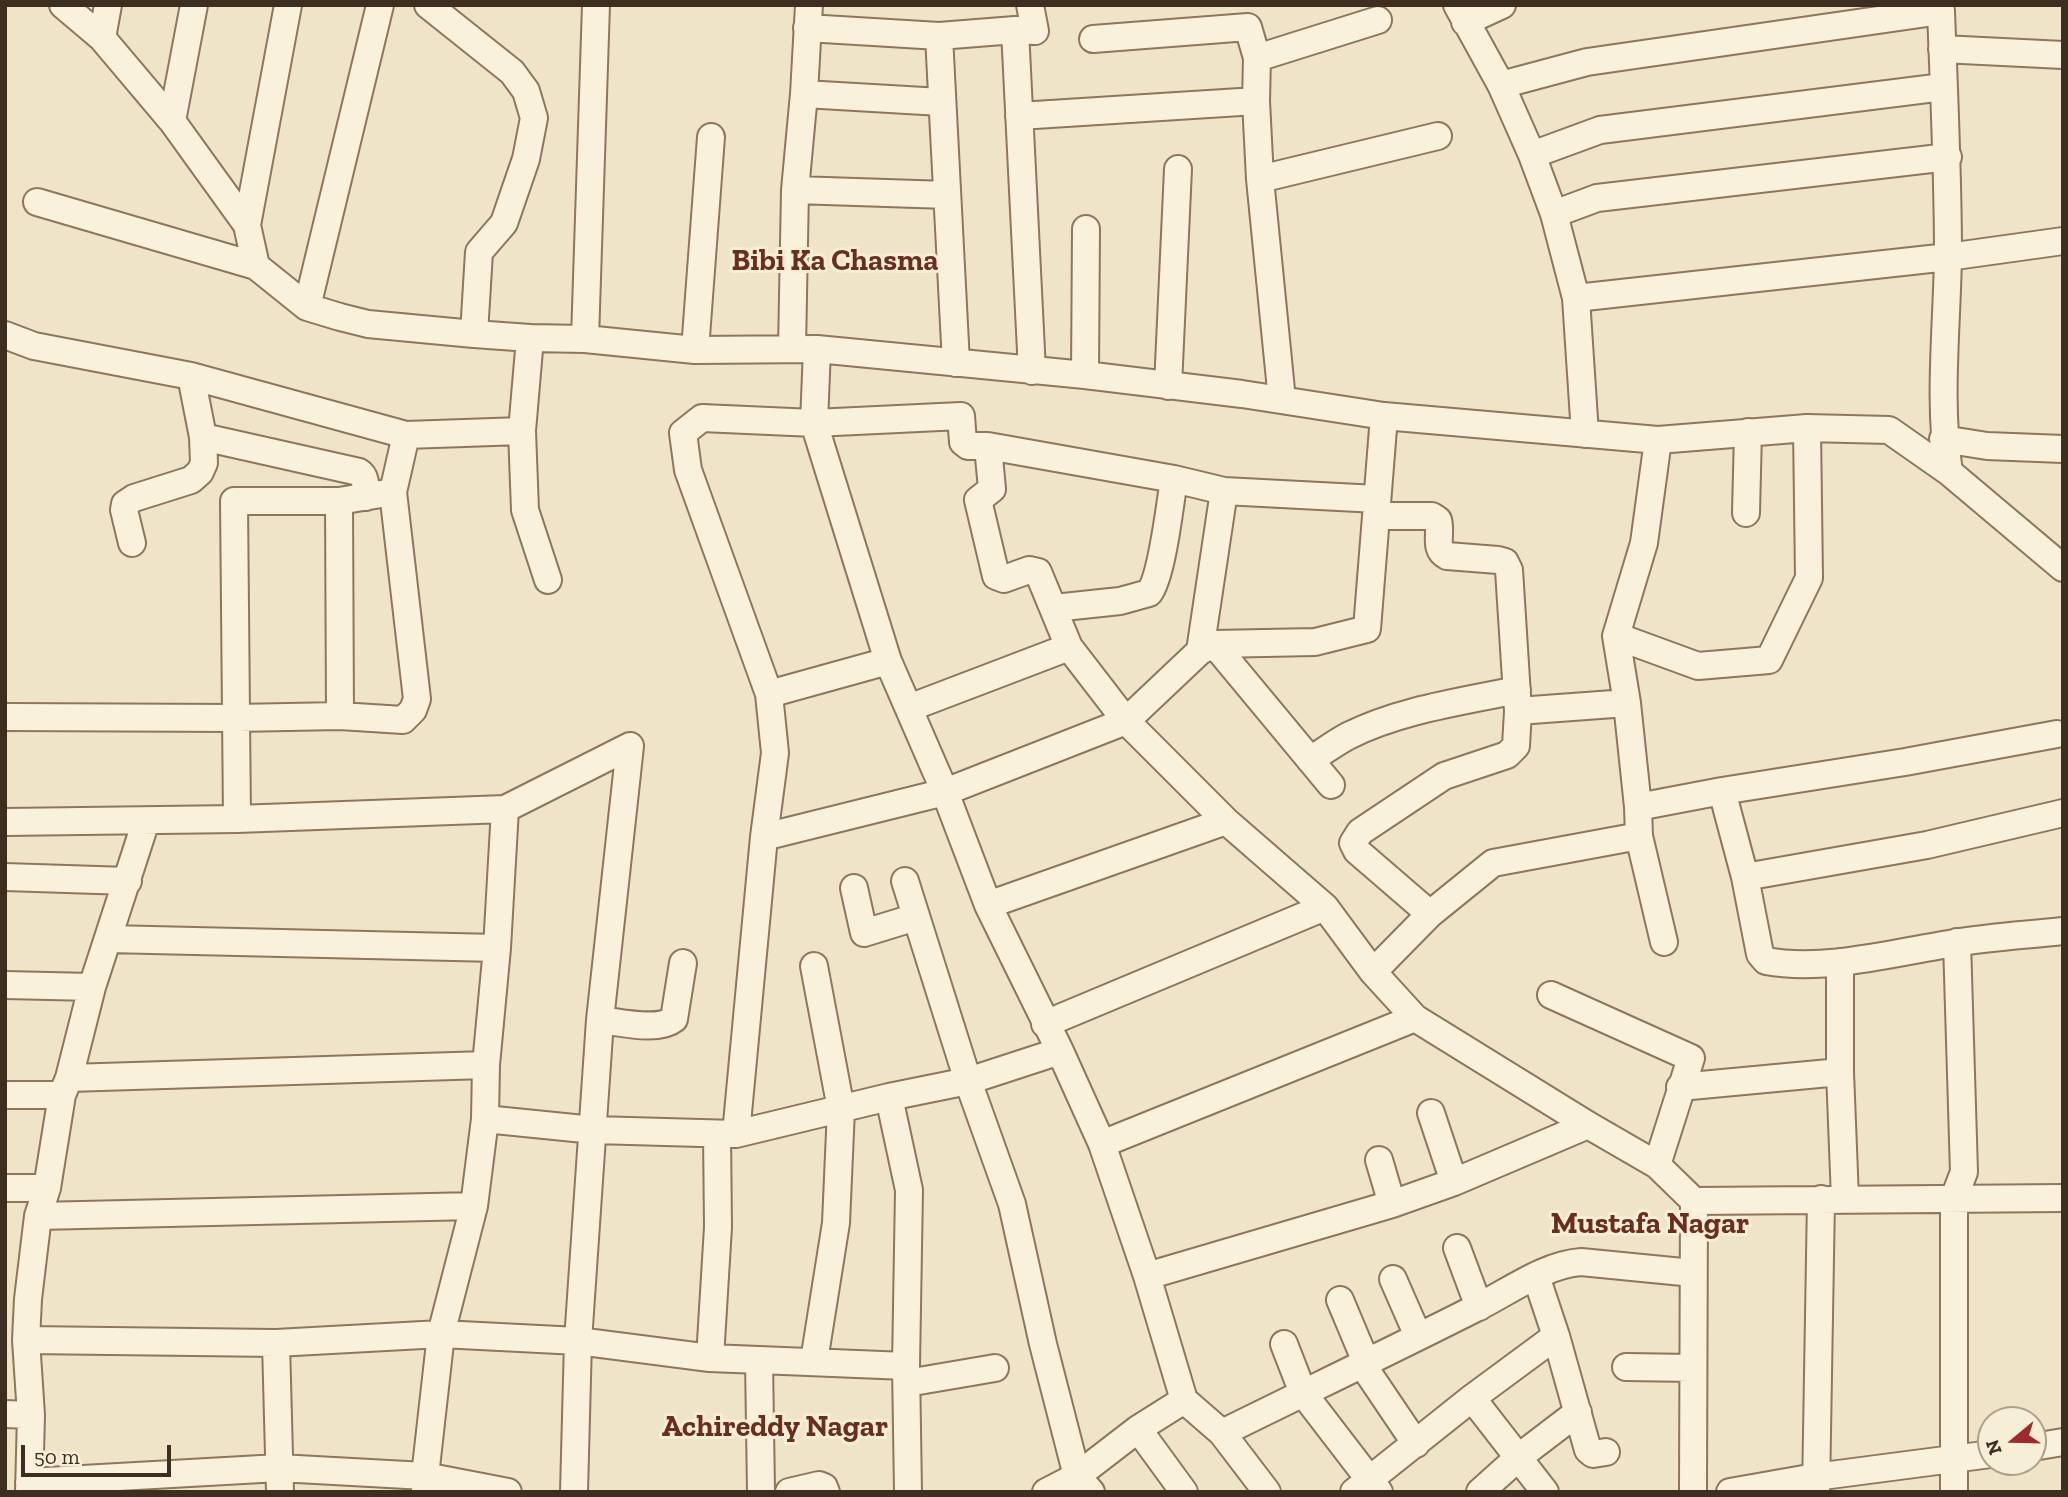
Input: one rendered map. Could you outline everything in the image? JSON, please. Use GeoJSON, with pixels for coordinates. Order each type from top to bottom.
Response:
{"type":"FeatureCollection","features":[{"type":"Feature","properties":{"kind":"street"},"geometry":{"type":"LineString","coordinates":[[63,5],[102,38],[172,121],[247,225]]}},
{"type":"Feature","properties":{"kind":"street"},"geometry":{"type":"LineString","coordinates":[[102,38],[108,5]]}},
{"type":"Feature","properties":{"kind":"street"},"geometry":{"type":"LineString","coordinates":[[172,121],[194,5]]}},
{"type":"Feature","properties":{"kind":"street"},"geometry":{"type":"LineString","coordinates":[[256,266],[247,225],[288,5]]}},
{"type":"Feature","properties":{"kind":"street"},"geometry":{"type":"LineString","coordinates":[[307,307],[380,5]]}},
{"type":"Feature","properties":{"kind":"street"},"geometry":{"type":"LineString","coordinates":[[428,5],[512,72],[526,91],[534,118],[526,159],[504,223],[479,252],[474,334]]}},
{"type":"Feature","properties":{"kind":"street"},"geometry":{"type":"LineString","coordinates":[[585,339],[596,5]]}},
{"type":"Feature","properties":{"kind":"street"},"geometry":{"type":"LineString","coordinates":[[1030,5],[1034,31],[939,36],[808,16],[796,190],[804,349],[814,423],[888,661],[945,792],[988,905],[1060,1051],[1102,1144],[1147,1276],[1184,1400],[1222,1433],[1267,1492]]}},
{"type":"Feature","properties":{"kind":"street"},"geometry":{"type":"LineString","coordinates":[[1502,5],[1461,14],[1501,85],[1554,214],[1576,298],[1585,434]]}},
{"type":"Feature","properties":{"kind":"street"},"geometry":{"type":"LineString","coordinates":[[1501,85],[1587,62],[1941,11],[1948,157],[1943,439],[1948,472]]}},
{"type":"Feature","properties":{"kind":"street"},"geometry":{"type":"LineString","coordinates":[[1257,58],[1378,20]]}},
{"type":"Feature","properties":{"kind":"street"},"geometry":{"type":"LineString","coordinates":[[1093,39],[1248,27],[1257,58],[1260,178],[1282,400]]}},
{"type":"Feature","properties":{"kind":"street"},"geometry":{"type":"LineString","coordinates":[[1016,30],[1032,371]]}},
{"type":"Feature","properties":{"kind":"street"},"geometry":{"type":"LineString","coordinates":[[939,36],[956,363]]}},
{"type":"Feature","properties":{"kind":"street"},"geometry":{"type":"LineString","coordinates":[[1942,49],[2063,55]]}},
{"type":"Feature","properties":{"kind":"street"},"geometry":{"type":"LineString","coordinates":[[1532,155],[1600,130],[1943,87]]}},
{"type":"Feature","properties":{"kind":"street"},"geometry":{"type":"LineString","coordinates":[[804,94],[941,102]]}},
{"type":"Feature","properties":{"kind":"street"},"geometry":{"type":"LineString","coordinates":[[1019,116],[1256,101]]}},
{"type":"Feature","properties":{"kind":"street"},"geometry":{"type":"LineString","coordinates":[[1260,178],[1438,136]]}},
{"type":"Feature","properties":{"kind":"street"},"geometry":{"type":"LineString","coordinates":[[695,349],[711,137]]}},
{"type":"Feature","properties":{"kind":"street"},"geometry":{"type":"LineString","coordinates":[[1554,214],[1597,198],[1948,157]]}},
{"type":"Feature","properties":{"kind":"street"},"geometry":{"type":"LineString","coordinates":[[1168,386],[1178,169]]}},
{"type":"Feature","properties":{"kind":"street"},"geometry":{"type":"LineString","coordinates":[[796,190],[947,195]]}},
{"type":"Feature","properties":{"kind":"street"},"geometry":{"type":"LineString","coordinates":[[37,202],[256,266],[307,307],[368,324],[695,349],[804,349],[1085,375],[1384,416],[1658,440],[1807,428],[1889,430],[1948,472],[2063,568]]}},
{"type":"Feature","properties":{"kind":"street"},"geometry":{"type":"LineString","coordinates":[[1085,375],[1086,229]]}},
{"type":"Feature","properties":{"kind":"street"},"geometry":{"type":"LineString","coordinates":[[1576,298],[1948,257],[2063,241]]}},
{"type":"Feature","properties":{"kind":"street"},"geometry":{"type":"LineString","coordinates":[[5,335],[34,346],[191,376],[406,435],[522,430]]}},
{"type":"Feature","properties":{"kind":"street"},"geometry":{"type":"LineString","coordinates":[[530,338],[522,430],[525,510],[548,580]]}},
{"type":"Feature","properties":{"kind":"street"},"geometry":{"type":"LineString","coordinates":[[132,543],[125,504],[134,498],[191,480],[200,472],[204,463],[203,437],[191,376]]}},
{"type":"Feature","properties":{"kind":"street"},"geometry":{"type":"LineString","coordinates":[[710,1358],[726,1134],[775,752],[769,694],[688,470],[683,433],[702,418],[814,423],[961,416],[963,442],[968,446],[988,446],[1174,479],[1224,491],[1433,516],[1440,525],[1438,549],[1442,554],[1505,562],[1510,584],[1518,701],[1516,746],[1507,755],[1444,776],[1360,832],[1353,843],[1357,851],[1430,914]]}},
{"type":"Feature","properties":{"kind":"street"},"geometry":{"type":"LineString","coordinates":[[764,837],[945,792],[1126,721],[1207,648],[1315,642],[1367,629],[1384,416]]}},
{"type":"Feature","properties":{"kind":"street"},"geometry":{"type":"LineString","coordinates":[[1616,636],[1698,666],[1769,660],[1809,578],[1807,428]]}},
{"type":"Feature","properties":{"kind":"street"},"geometry":{"type":"LineString","coordinates":[[1746,513],[1748,432]]}},
{"type":"Feature","properties":{"kind":"street"},"geometry":{"type":"LineString","coordinates":[[5,717],[340,716],[403,720],[413,710],[417,699],[393,492],[406,435]]}},
{"type":"Feature","properties":{"kind":"street"},"geometry":{"type":"LineString","coordinates":[[203,437],[359,472],[365,479],[366,497]]}},
{"type":"Feature","properties":{"kind":"street"},"geometry":{"type":"LineString","coordinates":[[1943,439],[1987,446],[2063,449]]}},
{"type":"Feature","properties":{"kind":"street"},"geometry":{"type":"LineString","coordinates":[[1658,440],[1644,543],[1616,636],[1627,703],[1639,836],[1664,942]]}},
{"type":"Feature","properties":{"kind":"street"},"geometry":{"type":"LineString","coordinates":[[988,446],[992,489],[978,500],[996,576],[1004,579],[1029,570],[1038,572],[1069,647],[1126,721],[1226,821],[1325,907],[1373,972],[1415,1018],[1657,1165],[1694,1201],[2063,1198]]}},
{"type":"Feature","properties":{"kind":"street"},"geometry":{"type":"LineString","coordinates":[[1054,608],[1120,601],[1153,590],[1174,479]]}},
{"type":"Feature","properties":{"kind":"street"},"geometry":{"type":"LineString","coordinates":[[1224,491],[1207,648],[1331,786]]}},
{"type":"Feature","properties":{"kind":"street"},"geometry":{"type":"LineString","coordinates":[[237,819],[233,501],[340,501],[393,492]]}},
{"type":"Feature","properties":{"kind":"street"},"geometry":{"type":"LineString","coordinates":[[340,501],[340,716]]}},
{"type":"Feature","properties":{"kind":"street"},"geometry":{"type":"LineString","coordinates":[[909,708],[1069,647]]}},
{"type":"Feature","properties":{"kind":"street"},"geometry":{"type":"LineString","coordinates":[[769,694],[888,661]]}},
{"type":"Feature","properties":{"kind":"street"},"geometry":{"type":"LineString","coordinates":[[1310,760],[1345,737],[1425,709],[1518,701],[1627,703]]}},
{"type":"Feature","properties":{"kind":"street"},"geometry":{"type":"LineString","coordinates":[[1638,807],[1722,790],[1905,762],[2057,734]]}},
{"type":"Feature","properties":{"kind":"street"},"geometry":{"type":"LineString","coordinates":[[5,822],[237,819],[505,809],[630,746],[600,1020],[578,1341],[574,1492]]}},
{"type":"Feature","properties":{"kind":"street"},"geometry":{"type":"LineString","coordinates":[[1722,790],[1745,877],[1760,954],[1766,961],[1840,962],[1957,942],[2063,931]]}},
{"type":"Feature","properties":{"kind":"street"},"geometry":{"type":"LineString","coordinates":[[425,1484],[441,1334],[474,1206],[485,1119],[486,1066],[497,947],[505,809]]}},
{"type":"Feature","properties":{"kind":"street"},"geometry":{"type":"LineString","coordinates":[[1745,877],[1927,845],[2063,813]]}},
{"type":"Feature","properties":{"kind":"street"},"geometry":{"type":"LineString","coordinates":[[146,821],[92,987],[66,1086],[47,1188],[16,1299],[26,1340],[18,1414],[29,1487],[279,1480],[425,1484],[509,1492]]}},
{"type":"Feature","properties":{"kind":"street"},"geometry":{"type":"LineString","coordinates":[[988,905],[1226,821]]}},
{"type":"Feature","properties":{"kind":"street"},"geometry":{"type":"LineString","coordinates":[[1373,972],[1430,914],[1493,863],[1639,836]]}},
{"type":"Feature","properties":{"kind":"street"},"geometry":{"type":"LineString","coordinates":[[5,877],[128,881]]}},
{"type":"Feature","properties":{"kind":"street"},"geometry":{"type":"LineString","coordinates":[[905,881],[968,1081],[1013,1204],[1043,1343],[1084,1484]]}},
{"type":"Feature","properties":{"kind":"street"},"geometry":{"type":"LineString","coordinates":[[854,888],[864,933],[916,918]]}},
{"type":"Feature","properties":{"kind":"street"},"geometry":{"type":"LineString","coordinates":[[1045,1024],[1325,907]]}},
{"type":"Feature","properties":{"kind":"street"},"geometry":{"type":"LineString","coordinates":[[108,939],[497,947]]}},
{"type":"Feature","properties":{"kind":"street"},"geometry":{"type":"LineString","coordinates":[[1954,1492],[1954,1198],[1964,1172],[1957,942]]}},
{"type":"Feature","properties":{"kind":"street"},"geometry":{"type":"LineString","coordinates":[[1816,1484],[1840,1072],[1840,962]]}},
{"type":"Feature","properties":{"kind":"street"},"geometry":{"type":"LineString","coordinates":[[600,1020],[654,1026],[670,1023],[674,1019],[683,963]]}},
{"type":"Feature","properties":{"kind":"street"},"geometry":{"type":"LineString","coordinates":[[814,966],[841,1109],[836,1223],[814,1362]]}},
{"type":"Feature","properties":{"kind":"street"},"geometry":{"type":"LineString","coordinates":[[5,985],[92,987]]}},
{"type":"Feature","properties":{"kind":"street"},"geometry":{"type":"LineString","coordinates":[[1551,995],[1691,1058],[1657,1165]]}},
{"type":"Feature","properties":{"kind":"street"},"geometry":{"type":"LineString","coordinates":[[1102,1144],[1415,1018]]}},
{"type":"Feature","properties":{"kind":"street"},"geometry":{"type":"LineString","coordinates":[[485,1119],[594,1130],[726,1134],[968,1081],[1060,1051]]}},
{"type":"Feature","properties":{"kind":"street"},"geometry":{"type":"LineString","coordinates":[[5,1095],[66,1086],[486,1066]]}},
{"type":"Feature","properties":{"kind":"street"},"geometry":{"type":"LineString","coordinates":[[1680,1087],[1840,1072]]}},
{"type":"Feature","properties":{"kind":"street"},"geometry":{"type":"LineString","coordinates":[[890,1097],[909,1190],[906,1374],[908,1492]]}},
{"type":"Feature","properties":{"kind":"street"},"geometry":{"type":"LineString","coordinates":[[1431,1113],[1454,1182]]}},
{"type":"Feature","properties":{"kind":"street"},"geometry":{"type":"LineString","coordinates":[[1147,1276],[1392,1205],[1454,1182],[1588,1125]]}},
{"type":"Feature","properties":{"kind":"street"},"geometry":{"type":"LineString","coordinates":[[1379,1160],[1392,1205]]}},
{"type":"Feature","properties":{"kind":"street"},"geometry":{"type":"LineString","coordinates":[[5,1188],[47,1188]]}},
{"type":"Feature","properties":{"kind":"street"},"geometry":{"type":"LineString","coordinates":[[1693,1492],[1694,1201]]}},
{"type":"Feature","properties":{"kind":"street"},"geometry":{"type":"LineString","coordinates":[[38,1216],[474,1206]]}},
{"type":"Feature","properties":{"kind":"street"},"geometry":{"type":"LineString","coordinates":[[1457,1248],[1479,1307]]}},
{"type":"Feature","properties":{"kind":"street"},"geometry":{"type":"LineString","coordinates":[[1222,1433],[1479,1307],[1536,1276],[1570,1263],[1693,1273]]}},
{"type":"Feature","properties":{"kind":"street"},"geometry":{"type":"LineString","coordinates":[[1536,1276],[1588,1450],[1594,1454],[1606,1452]]}},
{"type":"Feature","properties":{"kind":"street"},"geometry":{"type":"LineString","coordinates":[[1393,1279],[1418,1336]]}},
{"type":"Feature","properties":{"kind":"street"},"geometry":{"type":"LineString","coordinates":[[1340,1300],[1364,1363],[1416,1444]]}},
{"type":"Feature","properties":{"kind":"street"},"geometry":{"type":"LineString","coordinates":[[26,1340],[276,1343],[441,1334],[578,1341],[710,1358],[814,1362],[906,1374],[995,1368]]}},
{"type":"Feature","properties":{"kind":"street"},"geometry":{"type":"LineString","coordinates":[[1284,1344],[1303,1393],[1367,1488],[1472,1398],[1556,1336]]}},
{"type":"Feature","properties":{"kind":"street"},"geometry":{"type":"LineString","coordinates":[[276,1343],[279,1480]]}},
{"type":"Feature","properties":{"kind":"street"},"geometry":{"type":"LineString","coordinates":[[759,1360],[761,1492]]}},
{"type":"Feature","properties":{"kind":"street"},"geometry":{"type":"LineString","coordinates":[[1626,1367],[1693,1368]]}},
{"type":"Feature","properties":{"kind":"street"},"geometry":{"type":"LineString","coordinates":[[1472,1398],[1545,1492]]}},
{"type":"Feature","properties":{"kind":"street"},"geometry":{"type":"LineString","coordinates":[[1046,1492],[1084,1484],[1138,1429],[1184,1400]]}},
{"type":"Feature","properties":{"kind":"street"},"geometry":{"type":"LineString","coordinates":[[1479,1492],[1578,1412]]}},
{"type":"Feature","properties":{"kind":"street"},"geometry":{"type":"LineString","coordinates":[[1138,1429],[1184,1492]]}},
{"type":"Feature","properties":{"kind":"street"},"geometry":{"type":"LineString","coordinates":[[1730,1492],[1816,1484],[1977,1456]]}},
{"type":"Feature","properties":{"kind":"street"},"geometry":{"type":"LineString","coordinates":[[789,1492],[820,1485],[826,1492]]}},
{"type":"Feature","properties":{"kind":"district","name":"Bibi Ka Chasma"},"geometry":{"type":"Point","coordinates":[835,261]}},
{"type":"Feature","properties":{"kind":"district","name":"Mustafa Nagar"},"geometry":{"type":"Point","coordinates":[1650,1224]}},
{"type":"Feature","properties":{"kind":"district","name":"Achireddy Nagar"},"geometry":{"type":"Point","coordinates":[775,1427]}}]}
